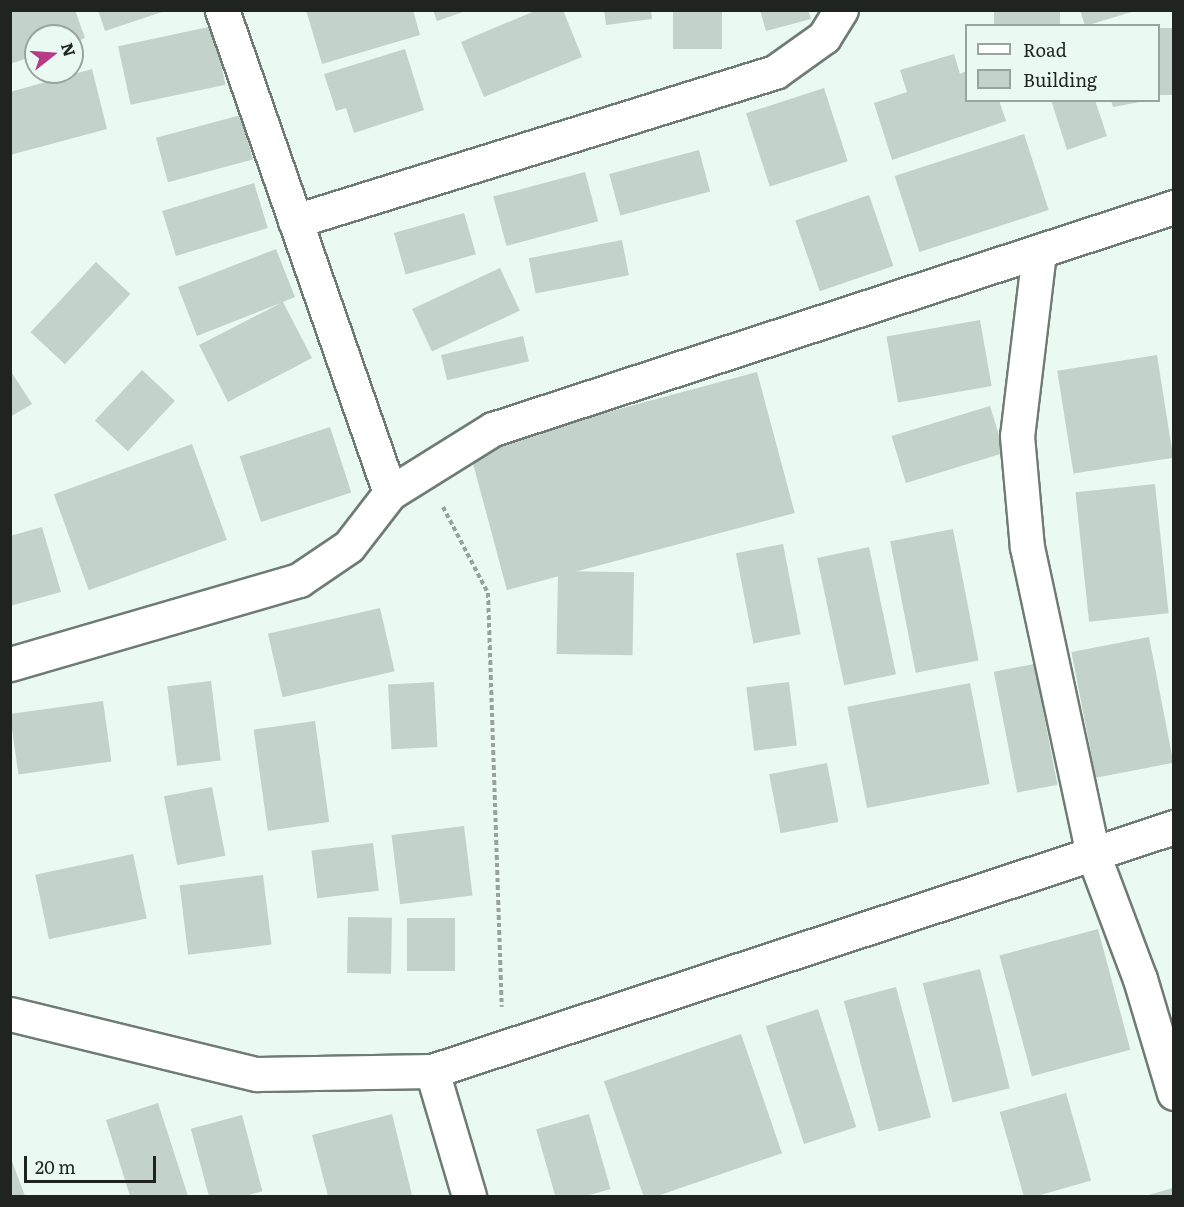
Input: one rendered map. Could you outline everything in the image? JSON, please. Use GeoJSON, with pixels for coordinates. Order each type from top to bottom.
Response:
{"type":"FeatureCollection","features":[{"type":"Feature","properties":{"kind":"street"},"geometry":{"type":"LineString","coordinates":[[222,10],[390,493]]}},
{"type":"Feature","properties":{"kind":"street"},"geometry":{"type":"LineString","coordinates":[[295,222],[775,72],[824,37],[841,10]]}},
{"type":"Feature","properties":{"kind":"street"},"geometry":{"type":"LineString","coordinates":[[10,664],[299,580],[349,546],[390,493],[493,429],[1173,207]]}},
{"type":"Feature","properties":{"kind":"street"},"geometry":{"type":"LineString","coordinates":[[1039,252],[1017,436],[1027,547],[1093,854],[1140,979],[1173,1093]]}},
{"type":"Feature","properties":{"kind":"street"},"geometry":{"type":"LineString","coordinates":[[10,1014],[257,1074],[432,1071],[1173,827]]}},
{"type":"Feature","properties":{"kind":"street"},"geometry":{"type":"LineString","coordinates":[[432,1071],[469,1197]]}},
{"type":"Feature","properties":{"kind":"path"},"geometry":{"type":"LineString","coordinates":[[390,493],[440,501],[488,593],[504,1048]]}},
{"type":"Feature","properties":{"kind":"building"},"geometry":{"type":"Polygon","coordinates":[[[10,10],[75,10],[80,24],[24,24],[24,59],[10,64],[10,10]]]}},
{"type":"Feature","properties":{"kind":"building"},"geometry":{"type":"Polygon","coordinates":[[[98,10],[165,10],[165,11],[105,31],[98,10]]]}},
{"type":"Feature","properties":{"kind":"building"},"geometry":{"type":"Polygon","coordinates":[[[306,10],[413,10],[420,35],[322,64],[306,10]]]}},
{"type":"Feature","properties":{"kind":"building"},"geometry":{"type":"Polygon","coordinates":[[[433,10],[465,10],[466,11],[437,21],[433,10]]]}},
{"type":"Feature","properties":{"kind":"building"},"geometry":{"type":"Polygon","coordinates":[[[537,10],[563,10],[582,57],[484,97],[461,42],[537,10]]]}},
{"type":"Feature","properties":{"kind":"building"},"geometry":{"type":"Polygon","coordinates":[[[604,10],[651,10],[652,19],[606,25],[604,10]]]}},
{"type":"Feature","properties":{"kind":"building"},"geometry":{"type":"Polygon","coordinates":[[[673,10],[722,10],[722,49],[673,49],[673,10]]]}},
{"type":"Feature","properties":{"kind":"building"},"geometry":{"type":"Polygon","coordinates":[[[760,10],[808,10],[811,19],[766,31],[760,10]]]}},
{"type":"Feature","properties":{"kind":"building"},"geometry":{"type":"Polygon","coordinates":[[[994,10],[1060,10],[1060,24],[994,24],[994,10]]]}},
{"type":"Feature","properties":{"kind":"building"},"geometry":{"type":"Polygon","coordinates":[[[1080,10],[1135,10],[1092,24],[1084,24],[1080,10]]]}},
{"type":"Feature","properties":{"kind":"building"},"geometry":{"type":"Polygon","coordinates":[[[213,26],[225,85],[131,105],[118,46],[213,26]]]}},
{"type":"Feature","properties":{"kind":"building"},"geometry":{"type":"Polygon","coordinates":[[[1160,28],[1174,28],[1174,95],[1160,95],[1160,28]]]}},
{"type":"Feature","properties":{"kind":"building"},"geometry":{"type":"Polygon","coordinates":[[[405,49],[424,110],[354,133],[346,108],[336,111],[324,74],[405,49]]]}},
{"type":"Feature","properties":{"kind":"building"},"geometry":{"type":"Polygon","coordinates":[[[954,54],[960,74],[965,72],[965,102],[1000,102],[1006,121],[892,160],[874,103],[907,92],[900,70],[954,54]]]}},
{"type":"Feature","properties":{"kind":"building"},"geometry":{"type":"Polygon","coordinates":[[[92,69],[107,129],[10,155],[10,92],[39,84],[84,84],[84,71],[92,69]]]}},
{"type":"Feature","properties":{"kind":"building"},"geometry":{"type":"Polygon","coordinates":[[[824,88],[848,161],[770,187],[746,113],[824,88]]]}},
{"type":"Feature","properties":{"kind":"building"},"geometry":{"type":"Polygon","coordinates":[[[1052,102],[1096,102],[1107,136],[1067,150],[1052,102]]]}},
{"type":"Feature","properties":{"kind":"building"},"geometry":{"type":"Polygon","coordinates":[[[1112,102],[1140,102],[1113,107],[1112,102]]]}},
{"type":"Feature","properties":{"kind":"building"},"geometry":{"type":"Polygon","coordinates":[[[241,115],[253,159],[168,182],[156,138],[241,115]]]}},
{"type":"Feature","properties":{"kind":"building"},"geometry":{"type":"Polygon","coordinates":[[[1024,134],[1049,210],[919,252],[895,176],[1024,134]]]}},
{"type":"Feature","properties":{"kind":"building"},"geometry":{"type":"Polygon","coordinates":[[[699,150],[710,192],[620,216],[609,174],[699,150]]]}},
{"type":"Feature","properties":{"kind":"building"},"geometry":{"type":"Polygon","coordinates":[[[585,172],[598,221],[506,246],[493,197],[585,172]]]}},
{"type":"Feature","properties":{"kind":"building"},"geometry":{"type":"Polygon","coordinates":[[[254,183],[268,228],[176,256],[162,211],[254,183]]]}},
{"type":"Feature","properties":{"kind":"building"},"geometry":{"type":"Polygon","coordinates":[[[869,195],[893,266],[820,291],[795,220],[869,195]]]}},
{"type":"Feature","properties":{"kind":"building"},"geometry":{"type":"Polygon","coordinates":[[[464,213],[476,254],[406,274],[394,233],[464,213]]]}},
{"type":"Feature","properties":{"kind":"building"},"geometry":{"type":"Polygon","coordinates":[[[622,240],[629,275],[536,293],[529,258],[622,240]]]}},
{"type":"Feature","properties":{"kind":"building"},"geometry":{"type":"Polygon","coordinates":[[[276,249],[295,297],[283,302],[312,358],[228,402],[199,345],[281,303],[197,336],[178,287],[276,249]]]}},
{"type":"Feature","properties":{"kind":"building"},"geometry":{"type":"Polygon","coordinates":[[[96,262],[130,294],[65,364],[31,332],[96,262]]]}},
{"type":"Feature","properties":{"kind":"building"},"geometry":{"type":"Polygon","coordinates":[[[500,268],[520,311],[432,352],[412,309],[500,268]]]}},
{"type":"Feature","properties":{"kind":"building"},"geometry":{"type":"Polygon","coordinates":[[[980,320],[992,386],[898,402],[886,336],[980,320]]]}},
{"type":"Feature","properties":{"kind":"building"},"geometry":{"type":"Polygon","coordinates":[[[523,336],[529,361],[447,380],[441,355],[523,336]]]}},
{"type":"Feature","properties":{"kind":"building"},"geometry":{"type":"Polygon","coordinates":[[[1157,355],[1173,458],[1074,474],[1057,371],[1157,355]]]}},
{"type":"Feature","properties":{"kind":"building"},"geometry":{"type":"Polygon","coordinates":[[[10,370],[32,404],[10,417],[10,370]]]}},
{"type":"Feature","properties":{"kind":"building"},"geometry":{"type":"Polygon","coordinates":[[[142,370],[175,401],[128,451],[95,420],[142,370]]]}},
{"type":"Feature","properties":{"kind":"building"},"geometry":{"type":"Polygon","coordinates":[[[757,372],[795,513],[507,590],[469,449],[757,372]]]}},
{"type":"Feature","properties":{"kind":"building"},"geometry":{"type":"Polygon","coordinates":[[[990,406],[1004,453],[906,483],[892,436],[990,406]]]}},
{"type":"Feature","properties":{"kind":"building"},"geometry":{"type":"Polygon","coordinates":[[[330,427],[351,493],[261,522],[240,456],[330,427]]]}},
{"type":"Feature","properties":{"kind":"building"},"geometry":{"type":"Polygon","coordinates":[[[192,444],[227,540],[89,590],[54,494],[192,444]]]}},
{"type":"Feature","properties":{"kind":"building"},"geometry":{"type":"Polygon","coordinates":[[[1155,484],[1169,613],[1089,622],[1075,492],[1155,484]]]}},
{"type":"Feature","properties":{"kind":"building"},"geometry":{"type":"Polygon","coordinates":[[[42,527],[61,592],[10,606],[10,536],[42,527]]]}},
{"type":"Feature","properties":{"kind":"building"},"geometry":{"type":"Polygon","coordinates":[[[953,529],[979,661],[916,673],[890,541],[953,529]]]}},
{"type":"Feature","properties":{"kind":"building"},"geometry":{"type":"Polygon","coordinates":[[[783,544],[801,634],[753,643],[736,553],[783,544]]]}},
{"type":"Feature","properties":{"kind":"building"},"geometry":{"type":"Polygon","coordinates":[[[869,547],[896,674],[844,685],[817,558],[869,547]]]}},
{"type":"Feature","properties":{"kind":"building"},"geometry":{"type":"Polygon","coordinates":[[[558,571],[634,572],[633,655],[557,654],[558,571]]]}},
{"type":"Feature","properties":{"kind":"building"},"geometry":{"type":"Polygon","coordinates":[[[380,608],[395,671],[283,697],[268,634],[380,608]]]}},
{"type":"Feature","properties":{"kind":"building"},"geometry":{"type":"Polygon","coordinates":[[[1149,637],[1173,763],[1096,778],[1071,652],[1149,637]]]}},
{"type":"Feature","properties":{"kind":"building"},"geometry":{"type":"Polygon","coordinates":[[[1034,664],[1057,785],[1017,793],[994,672],[1034,664]]]}},
{"type":"Feature","properties":{"kind":"building"},"geometry":{"type":"Polygon","coordinates":[[[211,681],[221,760],[177,766],[167,686],[211,681]]]}},
{"type":"Feature","properties":{"kind":"building"},"geometry":{"type":"Polygon","coordinates":[[[434,682],[437,747],[391,749],[388,684],[434,682]]]}},
{"type":"Feature","properties":{"kind":"building"},"geometry":{"type":"Polygon","coordinates":[[[789,682],[797,746],[754,751],[746,687],[789,682]]]}},
{"type":"Feature","properties":{"kind":"building"},"geometry":{"type":"Polygon","coordinates":[[[970,683],[990,784],[867,808],[847,707],[970,683]]]}},
{"type":"Feature","properties":{"kind":"building"},"geometry":{"type":"Polygon","coordinates":[[[103,701],[111,761],[18,774],[10,714],[103,701]]]}},
{"type":"Feature","properties":{"kind":"building"},"geometry":{"type":"Polygon","coordinates":[[[315,721],[329,822],[268,831],[254,730],[315,721]]]}},
{"type":"Feature","properties":{"kind":"building"},"geometry":{"type":"Polygon","coordinates":[[[827,763],[838,822],[781,833],[769,774],[827,763]]]}},
{"type":"Feature","properties":{"kind":"building"},"geometry":{"type":"Polygon","coordinates":[[[212,787],[225,856],[177,865],[164,796],[212,787]]]}},
{"type":"Feature","properties":{"kind":"building"},"geometry":{"type":"Polygon","coordinates":[[[464,826],[473,895],[400,904],[392,835],[464,826]]]}},
{"type":"Feature","properties":{"kind":"building"},"geometry":{"type":"Polygon","coordinates":[[[373,843],[379,891],[317,898],[311,851],[373,843]]]}},
{"type":"Feature","properties":{"kind":"building"},"geometry":{"type":"Polygon","coordinates":[[[133,854],[147,919],[49,939],[35,875],[133,854]]]}},
{"type":"Feature","properties":{"kind":"building"},"geometry":{"type":"Polygon","coordinates":[[[263,875],[272,944],[188,955],[180,885],[263,875]]]}},
{"type":"Feature","properties":{"kind":"building"},"geometry":{"type":"Polygon","coordinates":[[[348,917],[392,918],[391,974],[347,973],[348,917]]]}},
{"type":"Feature","properties":{"kind":"building"},"geometry":{"type":"Polygon","coordinates":[[[407,918],[455,918],[455,971],[407,971],[407,918]]]}},
{"type":"Feature","properties":{"kind":"building"},"geometry":{"type":"Polygon","coordinates":[[[1098,929],[1130,1050],[1032,1076],[999,955],[1098,929]]]}},
{"type":"Feature","properties":{"kind":"building"},"geometry":{"type":"Polygon","coordinates":[[[980,969],[1010,1088],[953,1103],[923,983],[980,969]]]}},
{"type":"Feature","properties":{"kind":"building"},"geometry":{"type":"Polygon","coordinates":[[[896,987],[931,1117],[879,1131],[844,1001],[896,987]]]}},
{"type":"Feature","properties":{"kind":"building"},"geometry":{"type":"Polygon","coordinates":[[[818,1009],[856,1127],[804,1144],[766,1026],[818,1009]]]}},
{"type":"Feature","properties":{"kind":"building"},"geometry":{"type":"Polygon","coordinates":[[[741,1034],[782,1153],[658,1196],[643,1196],[604,1081],[741,1034]]]}},
{"type":"Feature","properties":{"kind":"building"},"geometry":{"type":"Polygon","coordinates":[[[1066,1093],[1091,1180],[1037,1196],[1024,1196],[1000,1112],[1066,1093]]]}},
{"type":"Feature","properties":{"kind":"building"},"geometry":{"type":"Polygon","coordinates":[[[158,1103],[188,1196],[130,1196],[106,1120],[158,1103]]]}},
{"type":"Feature","properties":{"kind":"building"},"geometry":{"type":"Polygon","coordinates":[[[392,1114],[412,1195],[328,1196],[312,1135],[392,1114]]]}},
{"type":"Feature","properties":{"kind":"building"},"geometry":{"type":"Polygon","coordinates":[[[589,1114],[610,1189],[586,1196],[555,1196],[536,1129],[589,1114]]]}},
{"type":"Feature","properties":{"kind":"building"},"geometry":{"type":"Polygon","coordinates":[[[242,1115],[262,1191],[245,1196],[209,1196],[191,1129],[242,1115]]]}},
{"type":"Feature","properties":{"kind":"building"},"geometry":{"type":"Polygon","coordinates":[[[10,1156],[25,1196],[10,1196],[10,1156]]]}},
{"type":"Feature","properties":{"kind":"building"},"geometry":{"type":"Polygon","coordinates":[[[1173,1188],[1174,1196],[1145,1196],[1173,1188]]]}}]}
